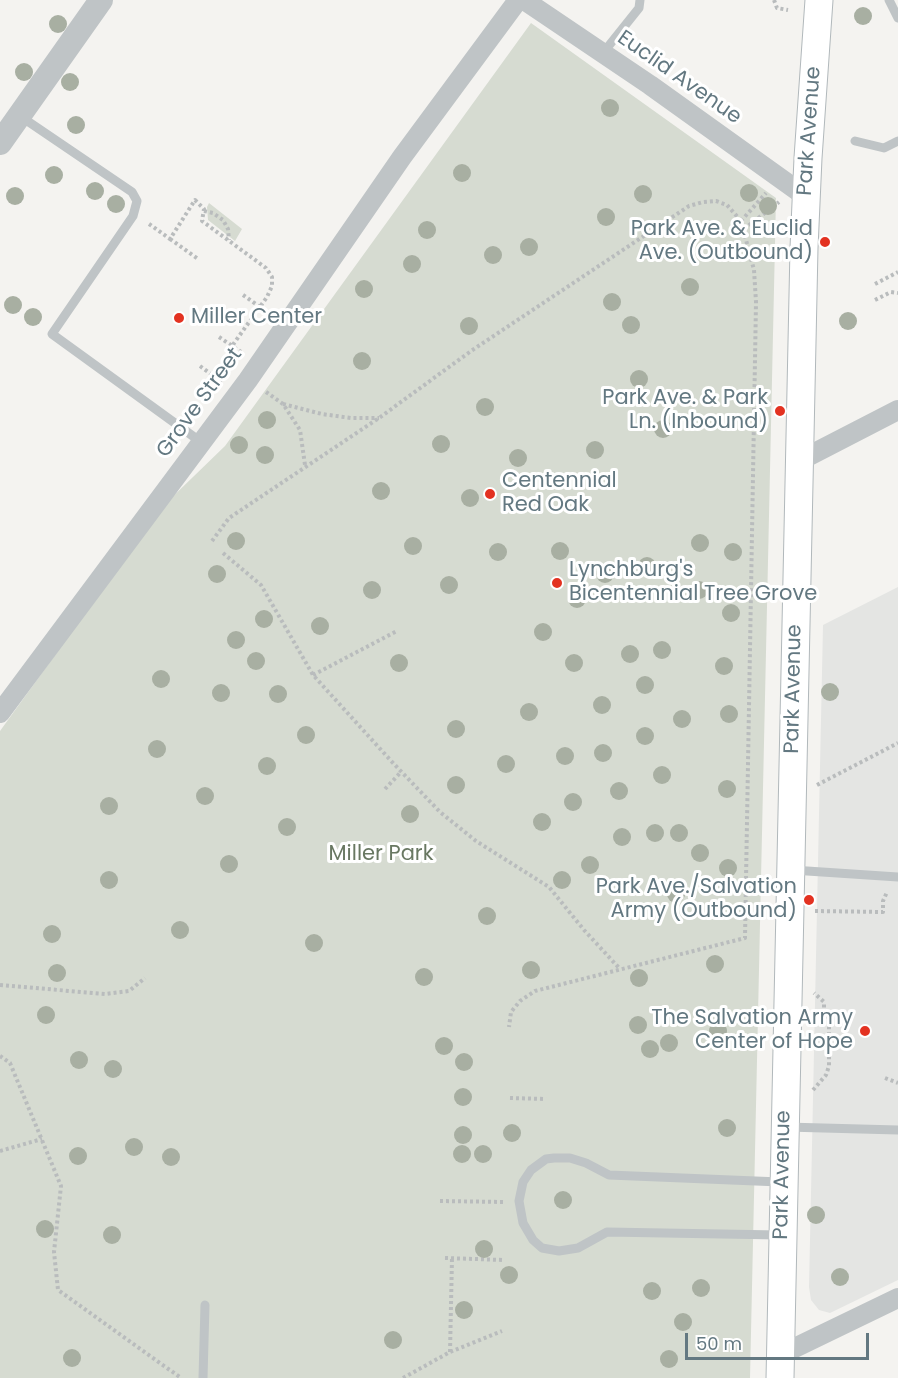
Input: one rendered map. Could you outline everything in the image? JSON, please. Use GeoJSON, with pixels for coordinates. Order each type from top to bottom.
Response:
{"type":"FeatureCollection","features":[{"type":"Feature","properties":{"kind":"main road","name":"Park Avenue"},"geometry":{"type":"LineString","coordinates":[[780,1367],[799,461],[794,199],[819,0]]}},
{"type":"Feature","properties":{"kind":"street"},"geometry":{"type":"LineString","coordinates":[[0,143],[101,0]]}},
{"type":"Feature","properties":{"kind":"street","name":"Grove Street"},"geometry":{"type":"LineString","coordinates":[[0,713],[248,380],[402,157],[518,0]]}},
{"type":"Feature","properties":{"kind":"street","name":"Euclid Avenue"},"geometry":{"type":"LineString","coordinates":[[524,0],[603,53],[794,199]]}},
{"type":"Feature","properties":{"kind":"street"},"geometry":{"type":"LineString","coordinates":[[799,461],[898,410]]}},
{"type":"Feature","properties":{"kind":"street"},"geometry":{"type":"LineString","coordinates":[[780,1367],[898,1298]]}},
{"type":"Feature","properties":{"kind":"lane"},"geometry":{"type":"LineString","coordinates":[[603,53],[639,8],[640,0]]}},
{"type":"Feature","properties":{"kind":"lane"},"geometry":{"type":"LineString","coordinates":[[889,0],[898,18]]}},
{"type":"Feature","properties":{"kind":"lane"},"geometry":{"type":"LineString","coordinates":[[20,116],[132,192],[137,201],[133,216],[52,334],[201,442]]}},
{"type":"Feature","properties":{"kind":"lane"},"geometry":{"type":"LineString","coordinates":[[855,141],[884,148],[898,141]]}},
{"type":"Feature","properties":{"kind":"lane"},"geometry":{"type":"LineString","coordinates":[[790,870],[898,877]]}},
{"type":"Feature","properties":{"kind":"lane"},"geometry":{"type":"LineString","coordinates":[[784,1127],[898,1130]]}},
{"type":"Feature","properties":{"kind":"lane"},"geometry":{"type":"LineString","coordinates":[[782,1235],[607,1232],[578,1248],[559,1251],[542,1248],[533,1240],[523,1223],[519,1201],[523,1182],[531,1170],[546,1159],[555,1158],[570,1158],[609,1175],[783,1182]]}},
{"type":"Feature","properties":{"kind":"lane"},"geometry":{"type":"LineString","coordinates":[[203,1378],[205,1305]]}},
{"type":"Feature","properties":{"kind":"path"},"geometry":{"type":"LineString","coordinates":[[774,0],[777,8],[788,10]]}},
{"type":"Feature","properties":{"kind":"path"},"geometry":{"type":"LineString","coordinates":[[741,221],[766,194]]}},
{"type":"Feature","properties":{"kind":"path"},"geometry":{"type":"LineString","coordinates":[[744,229],[775,203],[794,199]]}},
{"type":"Feature","properties":{"kind":"path"},"geometry":{"type":"LineString","coordinates":[[170,239],[195,200],[204,211],[202,220],[266,268],[272,277],[272,286],[260,307],[232,346]]}},
{"type":"Feature","properties":{"kind":"path"},"geometry":{"type":"LineString","coordinates":[[212,541],[229,518],[379,418],[471,351],[689,206],[703,201],[716,201],[727,205],[741,221],[754,270],[756,303],[745,938],[535,991],[520,1001],[511,1012],[508,1027]]}},
{"type":"Feature","properties":{"kind":"path"},"geometry":{"type":"LineString","coordinates":[[204,211],[213,213],[223,220],[228,229],[230,241]]}},
{"type":"Feature","properties":{"kind":"path"},"geometry":{"type":"LineString","coordinates":[[149,224],[198,260]]}},
{"type":"Feature","properties":{"kind":"path"},"geometry":{"type":"LineString","coordinates":[[874,284],[898,272]]}},
{"type":"Feature","properties":{"kind":"path"},"geometry":{"type":"LineString","coordinates":[[875,300],[891,292],[898,293]]}},
{"type":"Feature","properties":{"kind":"path"},"geometry":{"type":"LineString","coordinates":[[243,295],[260,307]]}},
{"type":"Feature","properties":{"kind":"path"},"geometry":{"type":"LineString","coordinates":[[219,337],[245,356]]}},
{"type":"Feature","properties":{"kind":"path"},"geometry":{"type":"LineString","coordinates":[[200,366],[225,384]]}},
{"type":"Feature","properties":{"kind":"path"},"geometry":{"type":"LineString","coordinates":[[263,390],[283,404],[322,414],[351,418],[379,418]]}},
{"type":"Feature","properties":{"kind":"path"},"geometry":{"type":"LineString","coordinates":[[283,404],[300,430],[305,466]]}},
{"type":"Feature","properties":{"kind":"path"},"geometry":{"type":"LineString","coordinates":[[223,553],[261,585],[313,675],[440,812],[476,841],[549,887],[620,969]]}},
{"type":"Feature","properties":{"kind":"path"},"geometry":{"type":"LineString","coordinates":[[313,675],[397,631]]}},
{"type":"Feature","properties":{"kind":"path"},"geometry":{"type":"LineString","coordinates":[[817,785],[898,743]]}},
{"type":"Feature","properties":{"kind":"path"},"geometry":{"type":"LineString","coordinates":[[385,789],[402,772]]}},
{"type":"Feature","properties":{"kind":"path"},"geometry":{"type":"LineString","coordinates":[[815,911],[883,912],[883,901],[889,889]]}},
{"type":"Feature","properties":{"kind":"path"},"geometry":{"type":"LineString","coordinates":[[0,985],[105,994],[129,991],[145,978]]}},
{"type":"Feature","properties":{"kind":"path"},"geometry":{"type":"LineString","coordinates":[[810,1092],[822,1082],[829,1066],[829,1020],[824,1016],[824,1002],[813,992]]}},
{"type":"Feature","properties":{"kind":"path"},"geometry":{"type":"LineString","coordinates":[[0,1056],[10,1063],[61,1186],[54,1252],[58,1290],[181,1378]]}},
{"type":"Feature","properties":{"kind":"path"},"geometry":{"type":"LineString","coordinates":[[885,1078],[898,1083]]}},
{"type":"Feature","properties":{"kind":"path"},"geometry":{"type":"LineString","coordinates":[[510,1098],[546,1099]]}},
{"type":"Feature","properties":{"kind":"path"},"geometry":{"type":"LineString","coordinates":[[0,1151],[42,1139]]}},
{"type":"Feature","properties":{"kind":"path"},"geometry":{"type":"LineString","coordinates":[[440,1201],[505,1202]]}},
{"type":"Feature","properties":{"kind":"path"},"geometry":{"type":"LineString","coordinates":[[445,1258],[504,1260]]}},
{"type":"Feature","properties":{"kind":"path"},"geometry":{"type":"LineString","coordinates":[[450,1352],[452,1258]]}},
{"type":"Feature","properties":{"kind":"path"},"geometry":{"type":"LineString","coordinates":[[403,1378],[450,1352],[502,1331]]}},
{"type":"Feature","properties":{"kind":"shaded area"},"geometry":{"type":"Polygon","coordinates":[[[898,587],[898,1280],[830,1313],[819,1310],[811,1300],[809,1287],[823,625],[898,587]]]}},
{"type":"Feature","properties":{"kind":"green space","name":"Miller Park"},"geometry":{"type":"Polygon","coordinates":[[[531,23],[776,198],[750,1378],[0,1378],[0,731],[162,507],[225,446],[531,23]]]}},
{"type":"Feature","properties":{"kind":"green space"},"geometry":{"type":"Polygon","coordinates":[[[209,203],[242,229],[235,241],[208,220],[209,203]]]}},
{"type":"Feature","properties":{"kind":"place","name":"Park Ave. & Euclid Ave. (Outbound)"},"geometry":{"type":"Point","coordinates":[825,242]}},
{"type":"Feature","properties":{"kind":"place","name":"Miller Center"},"geometry":{"type":"Point","coordinates":[179,318]}},
{"type":"Feature","properties":{"kind":"place","name":"Park Ave. & Park Ln. (Inbound)"},"geometry":{"type":"Point","coordinates":[780,411]}},
{"type":"Feature","properties":{"kind":"place","name":"Centennial Red Oak"},"geometry":{"type":"Point","coordinates":[490,494]}},
{"type":"Feature","properties":{"kind":"place","name":"Lynchburg's Bicentennial Tree Grove"},"geometry":{"type":"Point","coordinates":[557,583]}},
{"type":"Feature","properties":{"kind":"place","name":"Park Ave./Salvation Army (Outbound)"},"geometry":{"type":"Point","coordinates":[809,900]}},
{"type":"Feature","properties":{"kind":"place","name":"The Salvation Army Center of Hope"},"geometry":{"type":"Point","coordinates":[865,1031]}}]}
